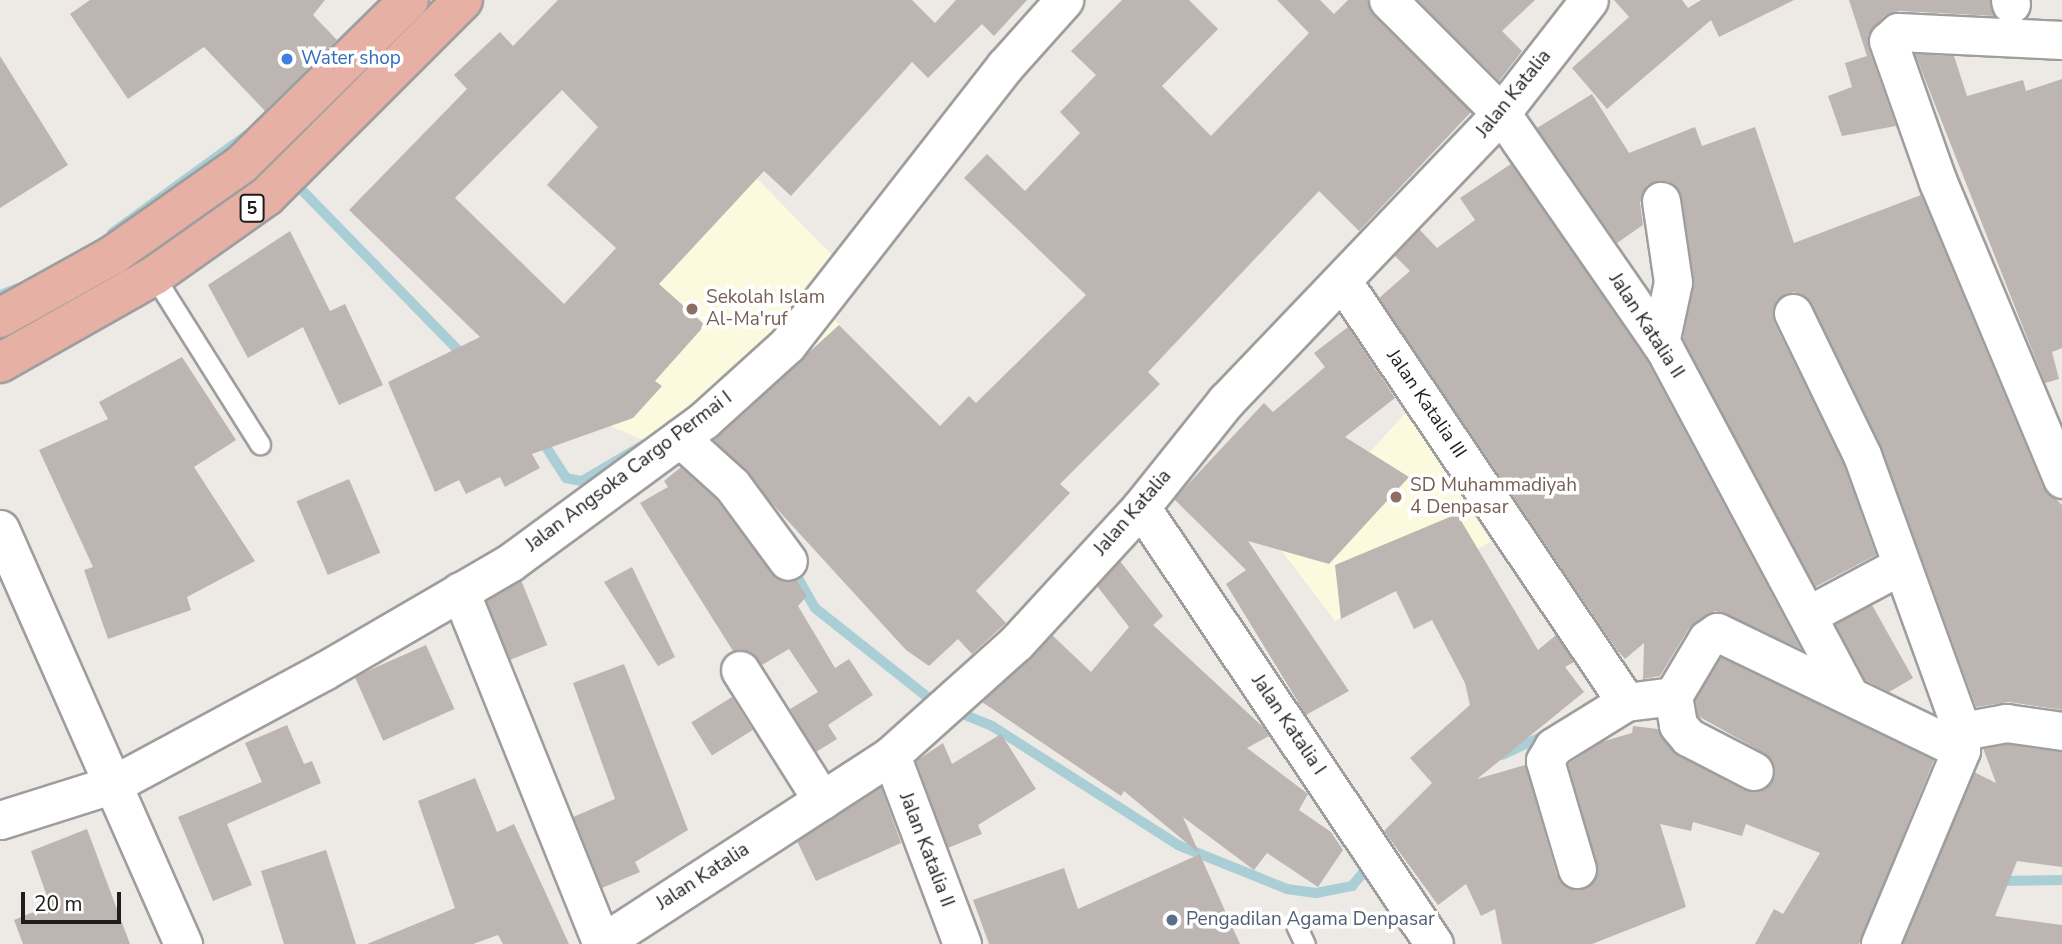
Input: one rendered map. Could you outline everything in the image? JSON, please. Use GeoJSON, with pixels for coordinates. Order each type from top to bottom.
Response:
{"type":"FeatureCollection","features":[{"type":"Feature","properties":{"kind":"highway","name":"5"},"geometry":{"type":"LineString","coordinates":[[0,318],[113,255],[243,164],[409,0]]}},
{"type":"Feature","properties":{"kind":"highway","name":"5"},"geometry":{"type":"LineString","coordinates":[[0,363],[154,276],[267,196],[320,150],[463,0]]}},
{"type":"Feature","properties":{"kind":"street","name":"Jalan Angsoka Cargo Permai I"},"geometry":{"type":"LineString","coordinates":[[0,820],[114,784],[460,591],[680,438],[786,345],[1005,66],[1064,0]]}},
{"type":"Feature","properties":{"kind":"street","name":"Jalan Katalia II"},"geometry":{"type":"LineString","coordinates":[[1388,0],[1501,113],[1660,343],[1847,691]]}},
{"type":"Feature","properties":{"kind":"street","name":"Jalan Katalia"},"geometry":{"type":"LineString","coordinates":[[460,591],[602,943],[891,755],[1016,643],[1141,507],[1226,401],[1343,282],[1501,113],[1589,0]]}},
{"type":"Feature","properties":{"kind":"street"},"geometry":{"type":"LineString","coordinates":[[2062,40],[1898,32],[1888,41],[1933,170],[2062,479]]}},
{"type":"Feature","properties":{"kind":"street"},"geometry":{"type":"LineString","coordinates":[[1660,343],[1673,282],[1661,201]]}},
{"type":"Feature","properties":{"kind":"street","name":"Jalan Katalia III"},"geometry":{"type":"LineString","coordinates":[[1343,282],[1626,702]]}},
{"type":"Feature","properties":{"kind":"street"},"geometry":{"type":"LineString","coordinates":[[1793,313],[1862,455],[1898,568],[1962,741],[1880,944]]}},
{"type":"Feature","properties":{"kind":"street"},"geometry":{"type":"LineString","coordinates":[[680,438],[732,485],[788,561]]}},
{"type":"Feature","properties":{"kind":"street","name":"Jalan Katalia I"},"geometry":{"type":"LineString","coordinates":[[1141,507],[1434,944]]}},
{"type":"Feature","properties":{"kind":"street"},"geometry":{"type":"LineString","coordinates":[[0,529],[183,944]]}},
{"type":"Feature","properties":{"kind":"street"},"geometry":{"type":"LineString","coordinates":[[1808,615],[1898,568]]}},
{"type":"Feature","properties":{"kind":"street"},"geometry":{"type":"LineString","coordinates":[[1754,771],[1688,737],[1678,724],[1673,696],[1707,639],[1717,632],[1962,741],[2006,723],[2062,730]]}},
{"type":"Feature","properties":{"kind":"street"},"geometry":{"type":"LineString","coordinates":[[740,670],[822,800]]}},
{"type":"Feature","properties":{"kind":"street"},"geometry":{"type":"LineString","coordinates":[[1577,869],[1545,761],[1562,739],[1626,702],[1673,696]]}},
{"type":"Feature","properties":{"kind":"street","name":"Jalan Katalia II"},"geometry":{"type":"LineString","coordinates":[[891,755],[962,944]]}},
{"type":"Feature","properties":{"kind":"lane"},"geometry":{"type":"LineString","coordinates":[[154,276],[260,444]]}},
{"type":"Feature","properties":{"kind":"lane"},"geometry":{"type":"LineString","coordinates":[[1296,925],[1305,944]]}},
{"type":"Feature","properties":{"kind":"shaded area","name":"Sekolah Islam Al-Ma'ruf"},"geometry":{"type":"Polygon","coordinates":[[[717,138],[837,260],[808,293],[929,416],[871,473],[759,357],[655,445],[496,378],[717,138]]]}},
{"type":"Feature","properties":{"kind":"shaded area","name":"SD Muhammadiyah 4 Denpasar"},"geometry":{"type":"Polygon","coordinates":[[[1409,409],[1491,542],[1335,621],[1281,550],[1409,409]]]}},
{"type":"Feature","properties":{"kind":"building"},"geometry":{"type":"Polygon","coordinates":[[[90,0],[325,0],[313,15],[337,40],[265,111],[204,47],[128,99],[70,14],[90,0]]]}},
{"type":"Feature","properties":{"kind":"building"},"geometry":{"type":"Polygon","coordinates":[[[558,0],[912,0],[935,23],[956,0],[1027,0],[994,36],[982,24],[928,78],[912,62],[791,196],[764,171],[659,284],[705,325],[655,381],[662,386],[633,418],[532,454],[540,468],[505,487],[500,477],[466,494],[459,480],[435,492],[388,382],[480,337],[349,210],[467,89],[454,75],[500,32],[513,46],[558,0]],[[562,90],[455,198],[564,304],[616,248],[547,185],[598,127],[562,90]]]}},
{"type":"Feature","properties":{"kind":"building"},"geometry":{"type":"Polygon","coordinates":[[[1122,0],[1189,0],[1218,29],[1162,86],[1211,136],[1309,33],[1277,0],[1320,0],[1334,14],[1348,0],[1368,0],[1373,15],[1471,112],[1359,231],[1319,191],[1148,372],[1160,384],[1060,484],[1070,493],[976,591],[1006,623],[972,654],[958,639],[929,666],[906,650],[713,439],[839,325],[940,426],[969,396],[976,403],[1086,295],[964,178],[987,154],[1025,191],[1080,133],[1060,112],[1096,75],[1071,51],[1122,0]]]}},
{"type":"Feature","properties":{"kind":"building"},"geometry":{"type":"Polygon","coordinates":[[[1418,0],[1535,0],[1502,31],[1522,51],[1499,81],[1418,0]]]}},
{"type":"Feature","properties":{"kind":"building"},"geometry":{"type":"Polygon","coordinates":[[[1614,0],[1682,0],[1688,8],[1701,0],[1794,0],[1719,37],[1711,20],[1607,109],[1572,68],[1629,17],[1614,0]]]}},
{"type":"Feature","properties":{"kind":"building"},"geometry":{"type":"Polygon","coordinates":[[[1849,0],[1990,0],[1994,16],[1899,11],[1884,16],[1868,35],[1868,47],[1896,126],[1842,136],[1828,96],[1852,87],[1845,63],[1867,56],[1849,0]]]}},
{"type":"Feature","properties":{"kind":"building"},"geometry":{"type":"Polygon","coordinates":[[[1915,54],[1954,56],[1967,96],[2023,80],[2026,91],[2062,79],[2062,348],[2052,352],[2059,379],[2045,383],[1915,54]]]}},
{"type":"Feature","properties":{"kind":"building"},"geometry":{"type":"Polygon","coordinates":[[[0,56],[68,165],[0,208],[0,56]]]}},
{"type":"Feature","properties":{"kind":"building"},"geometry":{"type":"Polygon","coordinates":[[[1592,94],[1629,153],[1695,127],[1702,146],[1755,127],[1794,243],[1921,195],[2043,487],[2062,505],[2062,710],[2009,702],[1976,707],[1881,446],[1812,304],[1794,292],[1776,301],[1774,322],[1843,463],[1876,555],[1815,587],[1683,339],[1694,279],[1678,189],[1668,181],[1647,185],[1640,203],[1643,225],[1617,243],[1537,128],[1592,94]]]}},
{"type":"Feature","properties":{"kind":"building"},"geometry":{"type":"Polygon","coordinates":[[[1511,164],[1646,359],[1801,649],[1715,611],[1689,628],[1660,676],[1643,679],[1644,643],[1625,659],[1617,650],[1379,298],[1410,271],[1394,255],[1419,229],[1437,248],[1475,220],[1460,198],[1511,164]]]}},
{"type":"Feature","properties":{"kind":"building"},"geometry":{"type":"Polygon","coordinates":[[[290,231],[330,311],[345,304],[383,385],[339,405],[303,327],[248,358],[208,285],[290,231]]]}},
{"type":"Feature","properties":{"kind":"building"},"geometry":{"type":"Polygon","coordinates":[[[1348,327],[1395,398],[1345,437],[1409,477],[1329,564],[1248,541],[1349,691],[1306,715],[1226,584],[1246,570],[1174,499],[1264,403],[1273,412],[1325,367],[1314,353],[1348,327]]]}},
{"type":"Feature","properties":{"kind":"building"},"geometry":{"type":"Polygon","coordinates":[[[182,357],[236,440],[194,467],[255,561],[187,597],[191,610],[108,639],[84,570],[93,567],[39,450],[108,419],[99,402],[182,357]]]}},
{"type":"Feature","properties":{"kind":"building"},"geometry":{"type":"Polygon","coordinates":[[[681,467],[716,499],[772,574],[796,580],[807,596],[798,606],[835,668],[849,659],[873,695],[828,725],[837,739],[816,752],[790,709],[818,692],[789,649],[762,665],[749,651],[733,651],[640,503],[668,487],[664,481],[681,467]]]}},
{"type":"Feature","properties":{"kind":"building"},"geometry":{"type":"Polygon","coordinates":[[[349,479],[380,553],[328,575],[297,501],[349,479]]]}},
{"type":"Feature","properties":{"kind":"building"},"geometry":{"type":"Polygon","coordinates":[[[1457,514],[1538,650],[1556,635],[1574,662],[1565,667],[1584,692],[1477,779],[1525,765],[1557,875],[1571,889],[1592,884],[1597,864],[1568,764],[1601,742],[1632,733],[1633,726],[1658,729],[1678,755],[1744,790],[1756,792],[1772,781],[1775,769],[1764,753],[1698,716],[1695,700],[1721,657],[1934,760],[1859,944],[1755,944],[1774,909],[1783,914],[1820,853],[1746,824],[1742,836],[1693,822],[1691,831],[1660,824],[1686,907],[1592,944],[1502,944],[1495,909],[1481,916],[1466,884],[1438,905],[1384,831],[1432,783],[1410,758],[1470,705],[1465,683],[1432,620],[1414,629],[1396,591],[1341,619],[1335,565],[1457,514]]]}},
{"type":"Feature","properties":{"kind":"building"},"geometry":{"type":"Polygon","coordinates":[[[1120,561],[1163,616],[1153,625],[1263,727],[1269,736],[1247,748],[1308,794],[1299,810],[1331,832],[1343,850],[1318,887],[1267,853],[1254,870],[1183,817],[1199,853],[1124,791],[1121,796],[982,702],[1052,635],[1091,672],[1129,627],[1097,586],[1120,561]]]}},
{"type":"Feature","properties":{"kind":"building"},"geometry":{"type":"Polygon","coordinates":[[[632,567],[675,657],[658,666],[604,582],[632,567]]]}},
{"type":"Feature","properties":{"kind":"building"},"geometry":{"type":"Polygon","coordinates":[[[521,580],[547,645],[509,660],[483,595],[521,580]]]}},
{"type":"Feature","properties":{"kind":"building"},"geometry":{"type":"Polygon","coordinates":[[[1872,605],[1913,678],[1889,692],[1865,680],[1835,624],[1872,605]]]}},
{"type":"Feature","properties":{"kind":"building"},"geometry":{"type":"Polygon","coordinates":[[[426,645],[454,709],[383,741],[355,677],[426,645]]]}},
{"type":"Feature","properties":{"kind":"building"},"geometry":{"type":"Polygon","coordinates":[[[624,664],[688,830],[635,862],[640,872],[602,888],[573,817],[615,799],[573,683],[624,664]]]}},
{"type":"Feature","properties":{"kind":"building"},"geometry":{"type":"Polygon","coordinates":[[[732,697],[753,730],[712,756],[691,722],[732,697]]]}},
{"type":"Feature","properties":{"kind":"building"},"geometry":{"type":"Polygon","coordinates":[[[287,725],[304,764],[312,761],[321,783],[227,824],[252,885],[213,901],[178,817],[262,782],[245,743],[287,725]]]}},
{"type":"Feature","properties":{"kind":"building"},"geometry":{"type":"Polygon","coordinates":[[[1001,734],[1036,789],[978,825],[982,834],[948,848],[916,761],[943,743],[952,764],[1001,734]]]}},
{"type":"Feature","properties":{"kind":"building"},"geometry":{"type":"Polygon","coordinates":[[[2006,744],[2062,752],[2062,867],[2017,861],[1995,916],[2062,925],[2062,944],[1903,944],[1974,772],[1996,783],[1983,748],[2006,744]]]}},
{"type":"Feature","properties":{"kind":"building"},"geometry":{"type":"Polygon","coordinates":[[[475,778],[497,832],[514,824],[569,944],[503,944],[498,935],[473,944],[367,944],[455,908],[418,801],[475,778]]]}},
{"type":"Feature","properties":{"kind":"building"},"geometry":{"type":"Polygon","coordinates":[[[881,787],[901,843],[816,881],[797,841],[881,787]]]}},
{"type":"Feature","properties":{"kind":"building"},"geometry":{"type":"Polygon","coordinates":[[[87,829],[130,944],[23,944],[14,920],[50,905],[31,851],[87,829]]]}},
{"type":"Feature","properties":{"kind":"building"},"geometry":{"type":"Polygon","coordinates":[[[326,850],[356,944],[284,944],[261,871],[326,850]]]}},
{"type":"Feature","properties":{"kind":"building"},"geometry":{"type":"Polygon","coordinates":[[[1200,854],[1240,944],[989,944],[973,900],[1064,868],[1078,909],[1200,854]]]}},
{"type":"Feature","properties":{"kind":"waterway"},"geometry":{"type":"LineString","coordinates":[[112,233],[247,135]]}},
{"type":"Feature","properties":{"kind":"waterway"},"geometry":{"type":"LineString","coordinates":[[294,182],[464,356]]}},
{"type":"Feature","properties":{"kind":"waterway"},"geometry":{"type":"LineString","coordinates":[[0,295],[18,288]]}},
{"type":"Feature","properties":{"kind":"waterway"},"geometry":{"type":"LineString","coordinates":[[541,439],[566,478],[582,481],[645,444]]}},
{"type":"Feature","properties":{"kind":"waterway"},"geometry":{"type":"LineString","coordinates":[[791,566],[815,608],[935,703]]}},
{"type":"Feature","properties":{"kind":"waterway"},"geometry":{"type":"LineString","coordinates":[[953,710],[992,726],[1178,845],[1287,889],[1316,893],[1352,886],[1372,862]]}},
{"type":"Feature","properties":{"kind":"waterway"},"geometry":{"type":"LineString","coordinates":[[1502,755],[1545,735]]}},
{"type":"Feature","properties":{"kind":"waterway"},"geometry":{"type":"LineString","coordinates":[[1996,881],[2062,880]]}},
{"type":"Feature","properties":{"kind":"place","name":"Water shop"},"geometry":{"type":"Point","coordinates":[287,59]}},
{"type":"Feature","properties":{"kind":"place","name":"Sekolah Islam Al-Ma'ruf"},"geometry":{"type":"Point","coordinates":[692,309]}},
{"type":"Feature","properties":{"kind":"place","name":"SD Muhammadiyah 4 Denpasar"},"geometry":{"type":"Point","coordinates":[1396,497]}},
{"type":"Feature","properties":{"kind":"place","name":"Pengadilan Agama Denpasar"},"geometry":{"type":"Point","coordinates":[1172,920]}}]}
